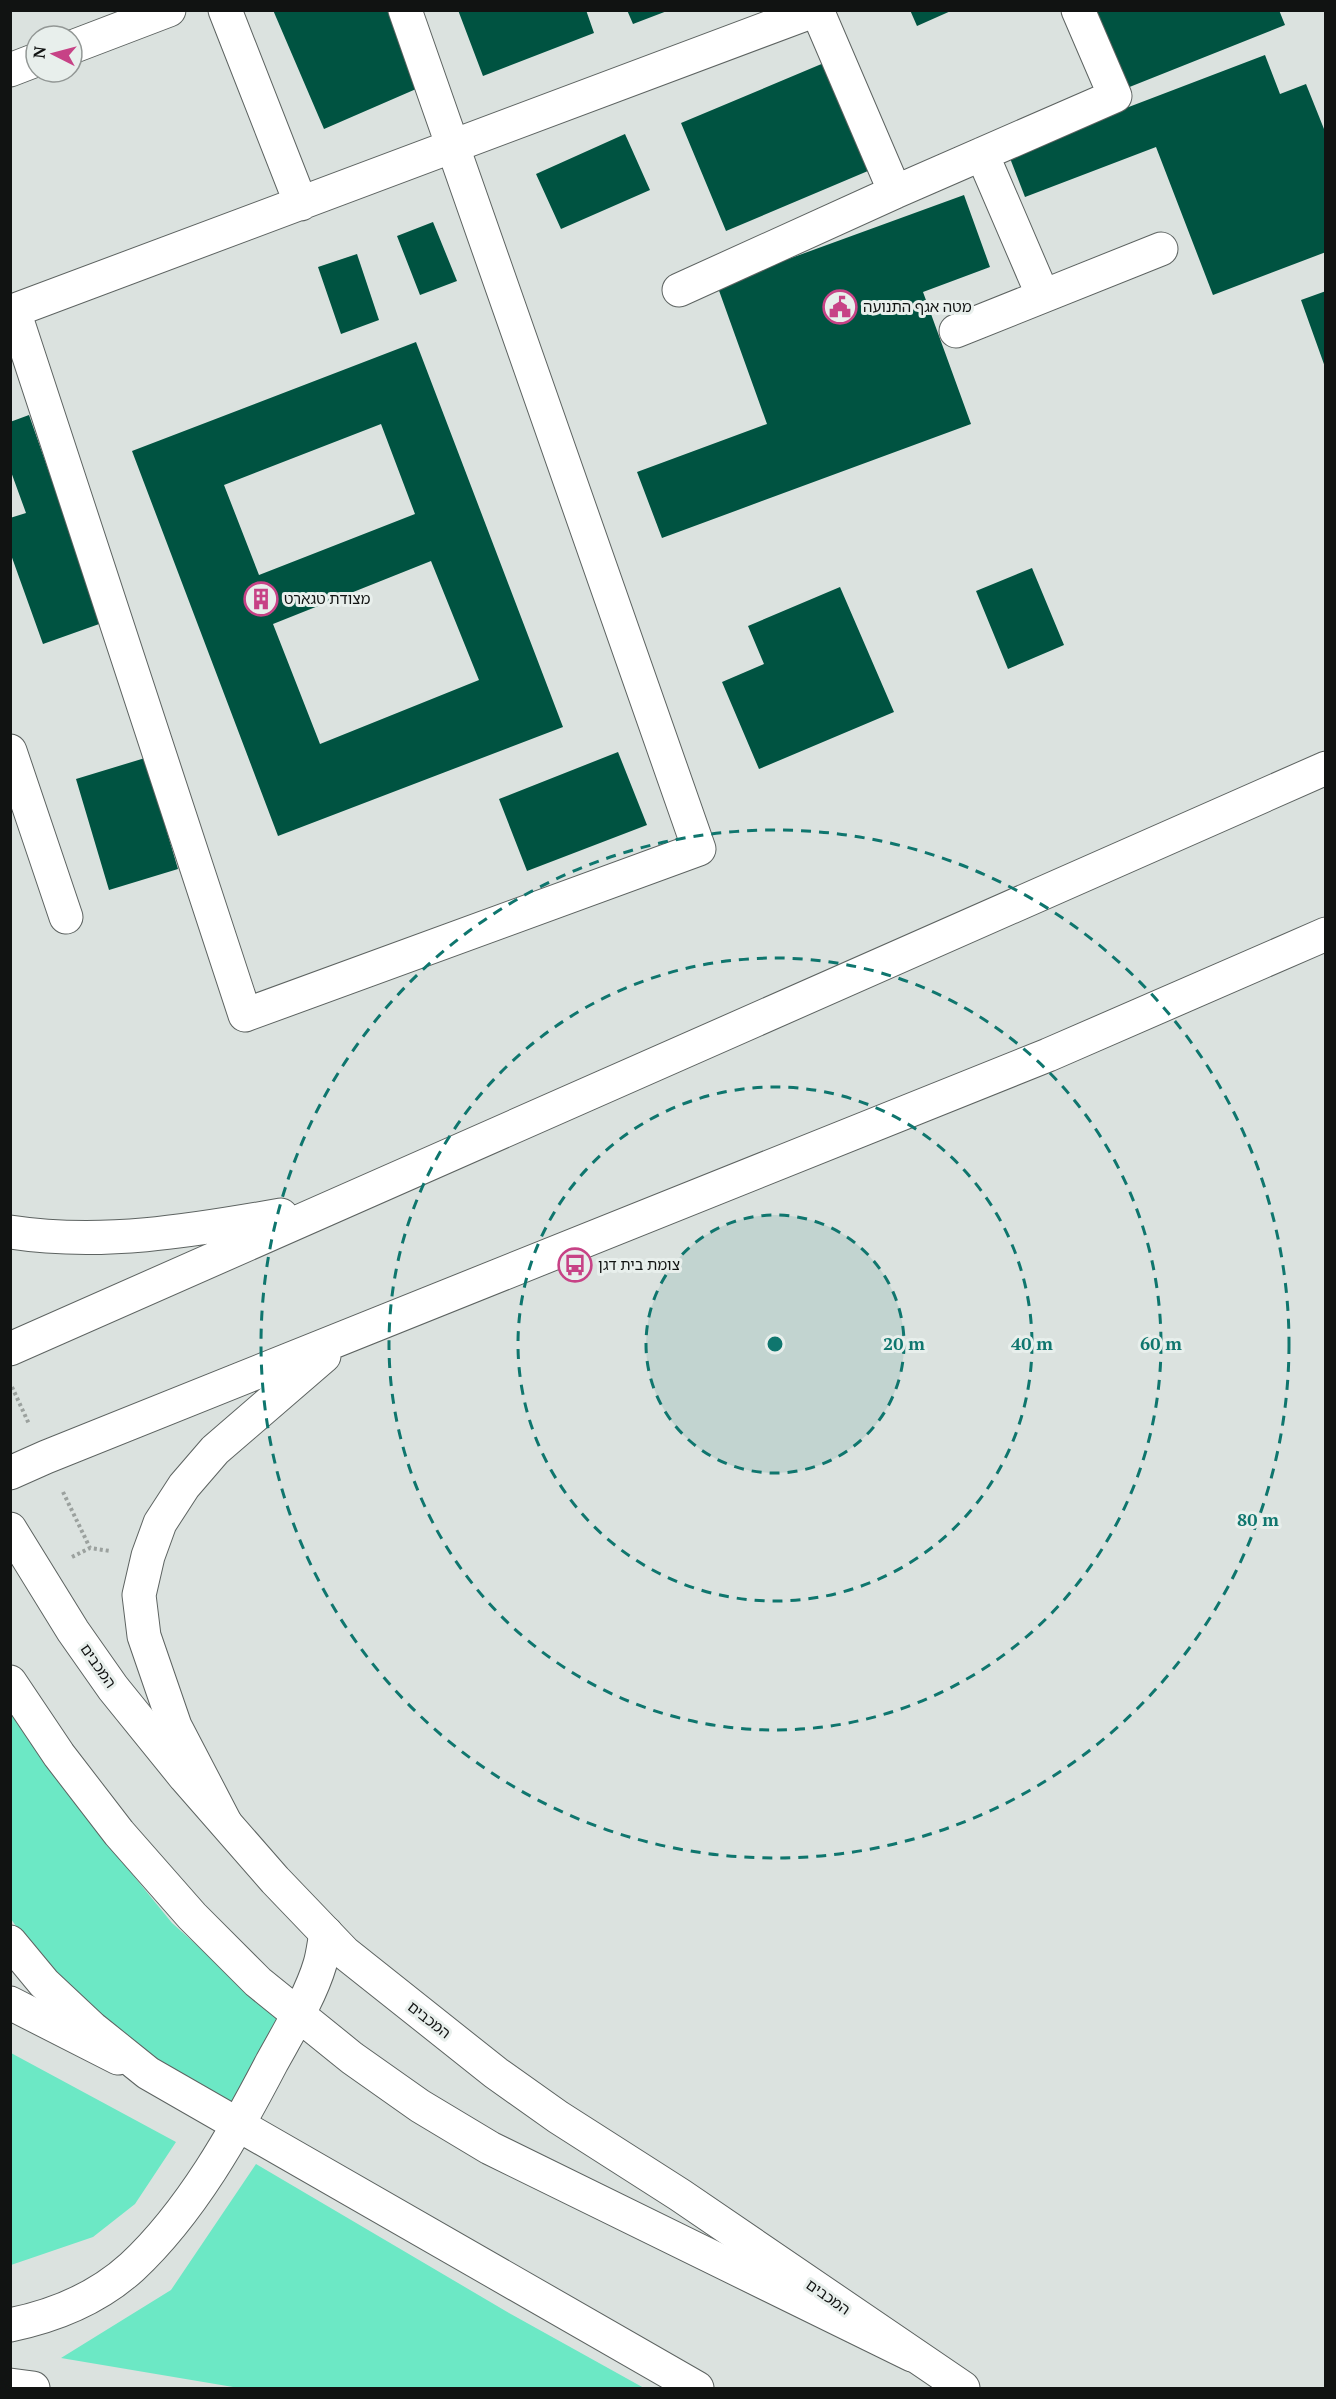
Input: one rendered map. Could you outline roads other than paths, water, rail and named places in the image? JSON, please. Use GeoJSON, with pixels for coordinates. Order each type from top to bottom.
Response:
{"type":"FeatureCollection","features":[{"type":"Feature","properties":{"kind":"main road"},"geometry":{"type":"LineString","coordinates":[[84,42],[169,10]]}},
{"type":"Feature","properties":{"kind":"main road"},"geometry":{"type":"LineString","coordinates":[[225,10],[301,204]]}},
{"type":"Feature","properties":{"kind":"main road"},"geometry":{"type":"LineString","coordinates":[[405,10],[453,147],[699,849],[245,1015],[12,312],[453,147],[816,10],[895,192]]}},
{"type":"Feature","properties":{"kind":"main road"},"geometry":{"type":"LineString","coordinates":[[679,290],[1115,96],[1078,10]]}},
{"type":"Feature","properties":{"kind":"main road"},"geometry":{"type":"LineString","coordinates":[[982,154],[1043,296]]}},
{"type":"Feature","properties":{"kind":"main road"},"geometry":{"type":"LineString","coordinates":[[956,331],[1161,249]]}},
{"type":"Feature","properties":{"kind":"main road"},"geometry":{"type":"LineString","coordinates":[[10,751],[66,917]]}},
{"type":"Feature","properties":{"kind":"main road"},"geometry":{"type":"LineString","coordinates":[[10,1349],[1326,768]]}},
{"type":"Feature","properties":{"kind":"main road"},"geometry":{"type":"LineString","coordinates":[[10,1473],[1048,1055],[1326,934]]}},
{"type":"Feature","properties":{"kind":"main road"},"geometry":{"type":"LineString","coordinates":[[10,1232],[86,1239],[185,1232],[330,1207]]}},
{"type":"Feature","properties":{"kind":"main road"},"geometry":{"type":"LineString","coordinates":[[225,1822],[175,1726],[144,1636],[139,1595],[148,1556],[160,1523],[184,1486],[215,1450],[343,1339]]}},
{"type":"Feature","properties":{"kind":"main road","name":"המכבים"},"geometry":{"type":"LineString","coordinates":[[10,1529],[73,1631],[113,1688],[275,1880],[345,1953],[496,2073],[558,2117],[680,2195],[963,2388]]}},
{"type":"Feature","properties":{"kind":"main road"},"geometry":{"type":"LineString","coordinates":[[10,1682],[59,1755],[119,1833],[200,1924],[258,1982],[351,2058],[410,2099],[490,2148],[912,2355]]}},
{"type":"Feature","properties":{"kind":"main road"},"geometry":{"type":"LineString","coordinates":[[10,2325],[44,2318],[85,2300],[131,2268],[175,2220],[238,2126],[297,2014],[320,1965],[326,1933]]}},
{"type":"Feature","properties":{"kind":"main road"},"geometry":{"type":"LineString","coordinates":[[10,1942],[44,1983],[92,2028],[148,2073]]}},
{"type":"Feature","properties":{"kind":"main road"},"geometry":{"type":"LineString","coordinates":[[10,2003],[148,2073],[697,2388]]}},
{"type":"Feature","properties":{"kind":"main road"},"geometry":{"type":"LineString","coordinates":[[10,2385],[33,2388]]}},
{"type":"Feature","properties":{"kind":"place","name":"מטה אגף התנועה"},"geometry":{"type":"Point","coordinates":[840,307]}},
{"type":"Feature","properties":{"kind":"place","name":"מצודת טגארט"},"geometry":{"type":"Point","coordinates":[261,599]}},
{"type":"Feature","properties":{"kind":"place","name":"צומת בית דגן"},"geometry":{"type":"Point","coordinates":[575,1265]}}]}
